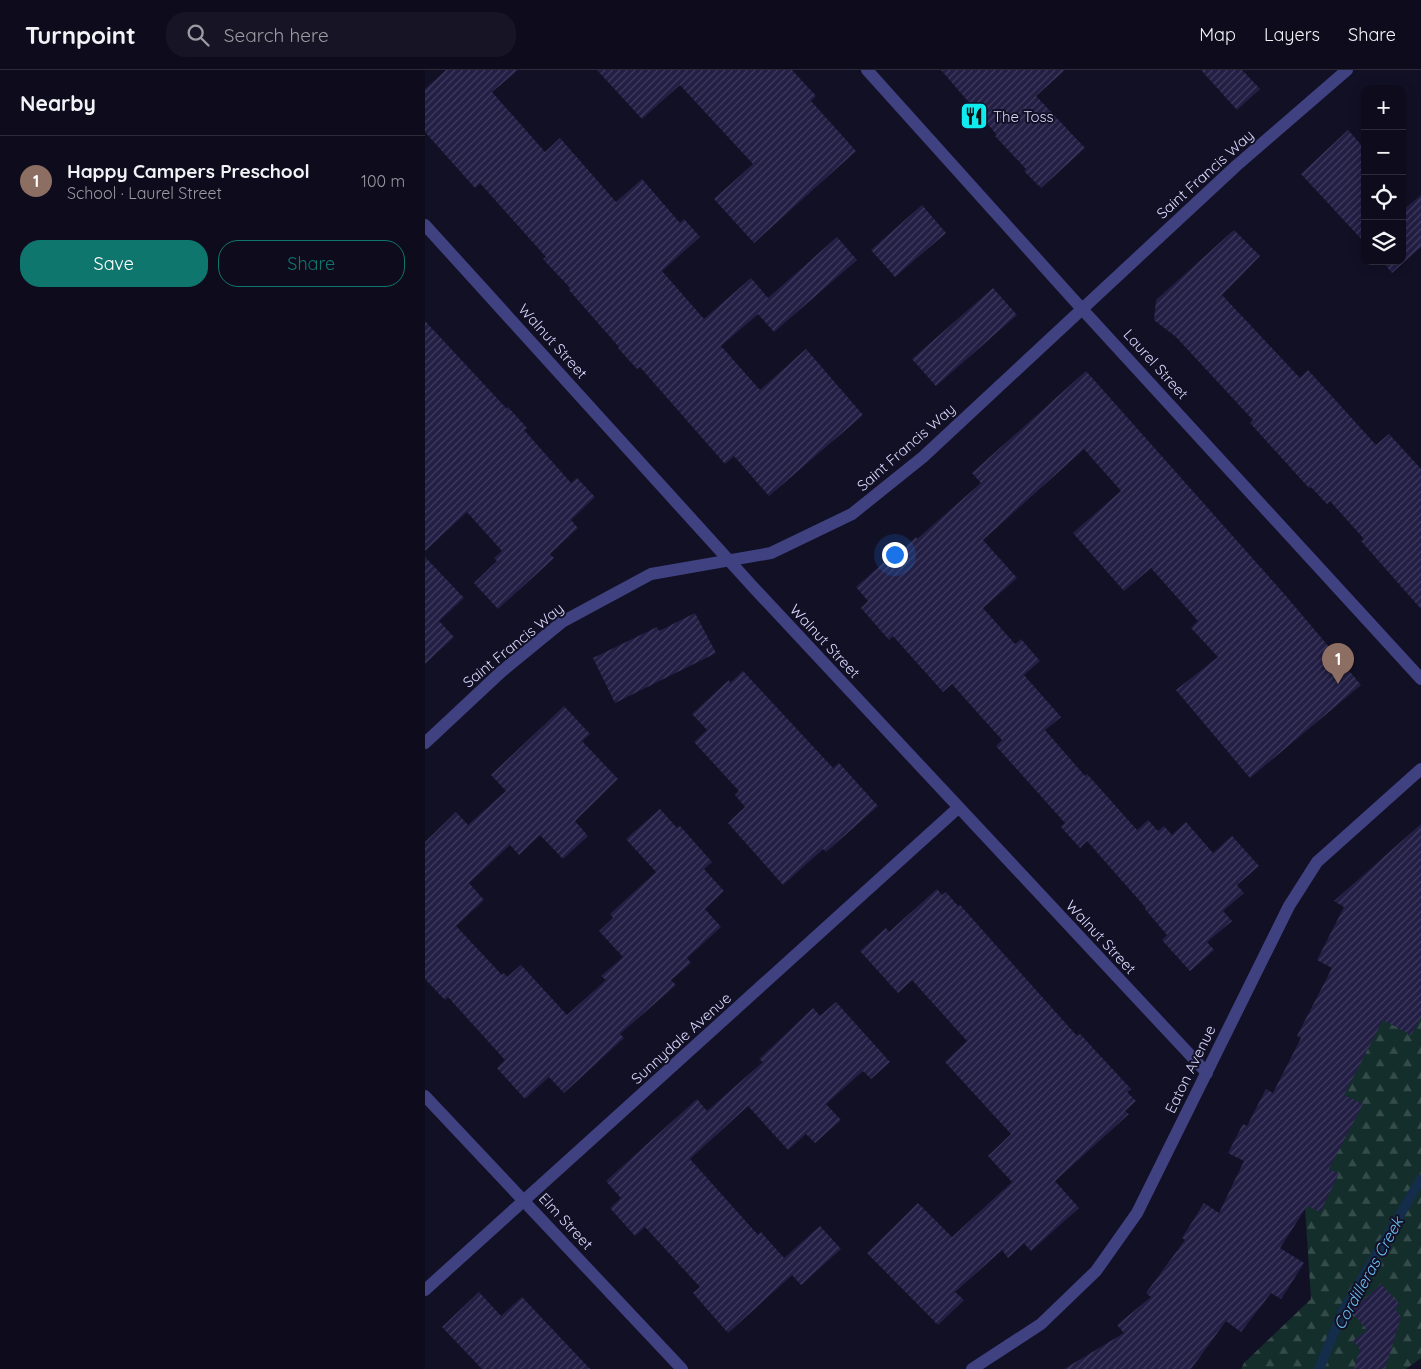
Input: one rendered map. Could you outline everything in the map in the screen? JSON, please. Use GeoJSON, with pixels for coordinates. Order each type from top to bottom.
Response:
{"type":"FeatureCollection","features":[{"type":"Feature","properties":{"kind":"street","name":"Laurel Street"},"geometry":{"type":"LineString","coordinates":[[867,70],[1082,309],[1421,679]]}},
{"type":"Feature","properties":{"kind":"street","name":"Saint Francis Way"},"geometry":{"type":"LineString","coordinates":[[425,743],[501,672],[562,622],[651,574],[771,552],[852,514],[923,457],[1236,166],[1347,70]]}},
{"type":"Feature","properties":{"kind":"street","name":"Walnut Street"},"geometry":{"type":"LineString","coordinates":[[425,225],[729,560],[1207,1074]]}},
{"type":"Feature","properties":{"kind":"street","name":"Eaton Avenue"},"geometry":{"type":"LineString","coordinates":[[972,1369],[1041,1324],[1096,1271],[1137,1213],[1289,906],[1317,862],[1421,769]]}},
{"type":"Feature","properties":{"kind":"street","name":"Sunnydale Avenue"},"geometry":{"type":"LineString","coordinates":[[425,1290],[958,808]]}},
{"type":"Feature","properties":{"kind":"street","name":"Elm Street"},"geometry":{"type":"LineString","coordinates":[[425,1096],[682,1369]]}},
{"type":"Feature","properties":{"kind":"green space"},"geometry":{"type":"Polygon","coordinates":[[[1421,944],[1421,1358],[1406,1369],[1241,1369],[1244,1363],[1311,1299],[1304,1193],[1340,1099],[1421,944]]]}},
{"type":"Feature","properties":{"kind":"building"},"geometry":{"type":"Polygon","coordinates":[[[446,70],[518,70],[492,92],[545,152],[560,138],[616,202],[642,179],[680,223],[684,219],[700,237],[662,271],[704,319],[751,278],[768,298],[837,237],[857,260],[774,332],[758,314],[721,346],[760,390],[806,349],[863,415],[769,496],[734,456],[725,464],[640,367],[637,369],[618,348],[569,290],[570,288],[543,259],[546,257],[480,183],[475,188],[425,132],[425,89],[446,70]]]}},
{"type":"Feature","properties":{"kind":"building"},"geometry":{"type":"Polygon","coordinates":[[[597,70],[792,70],[816,96],[811,101],[856,151],[754,243],[714,199],[753,164],[680,85],[642,119],[597,70]]]}},
{"type":"Feature","properties":{"kind":"building"},"geometry":{"type":"Polygon","coordinates":[[[941,70],[1065,70],[1036,96],[1085,148],[1041,188],[1024,171],[1026,169],[995,136],[997,135],[941,70]]]}},
{"type":"Feature","properties":{"kind":"building"},"geometry":{"type":"Polygon","coordinates":[[[1201,70],[1242,70],[1260,89],[1237,110],[1201,70]]]}},
{"type":"Feature","properties":{"kind":"building"},"geometry":{"type":"Polygon","coordinates":[[[1348,130],[1361,145],[1361,239],[1301,174],[1348,130]]]}},
{"type":"Feature","properties":{"kind":"building"},"geometry":{"type":"Polygon","coordinates":[[[1421,195],[1421,247],[1406,260],[1406,220],[1406,208],[1421,195]]]}},
{"type":"Feature","properties":{"kind":"building"},"geometry":{"type":"Polygon","coordinates":[[[922,205],[946,233],[895,277],[871,250],[922,205]]]}},
{"type":"Feature","properties":{"kind":"building"},"geometry":{"type":"Polygon","coordinates":[[[1234,230],[1260,256],[1222,295],[1300,378],[1308,370],[1376,445],[1389,434],[1421,469],[1421,609],[1361,541],[1364,539],[1330,501],[1327,504],[1311,487],[1309,488],[1250,423],[1253,420],[1176,337],[1154,320],[1156,300],[1234,230]]]}},
{"type":"Feature","properties":{"kind":"building"},"geometry":{"type":"Polygon","coordinates":[[[1385,265],[1401,265],[1392,273],[1385,265]]]}},
{"type":"Feature","properties":{"kind":"building"},"geometry":{"type":"Polygon","coordinates":[[[993,288],[1017,315],[936,386],[912,359],[993,288]]]}},
{"type":"Feature","properties":{"kind":"building"},"geometry":{"type":"Polygon","coordinates":[[[425,321],[527,428],[524,430],[571,483],[577,478],[595,497],[571,520],[578,528],[550,554],[554,558],[498,609],[474,583],[497,561],[494,558],[502,551],[467,512],[425,551],[425,321]]]}},
{"type":"Feature","properties":{"kind":"building"},"geometry":{"type":"Polygon","coordinates":[[[1086,371],[1286,596],[1361,685],[1250,778],[1176,690],[1218,657],[1191,628],[1198,621],[1151,568],[1124,591],[1073,533],[1121,491],[1084,449],[983,540],[1017,578],[983,608],[1015,644],[1021,639],[1040,661],[1024,675],[1061,717],[1045,730],[1085,776],[1087,774],[1137,830],[1148,820],[1158,831],[1164,826],[1172,835],[1186,822],[1213,853],[1232,836],[1259,866],[1237,885],[1244,893],[1223,911],[1232,921],[1207,942],[1214,950],[1190,971],[1162,940],[1167,935],[1146,908],[1087,841],[1080,848],[1061,827],[1065,823],[996,746],[1002,740],[952,684],[943,692],[893,636],[889,640],[861,608],[868,601],[856,587],[891,556],[893,558],[916,537],[917,539],[981,483],[972,473],[1086,371]]]}},
{"type":"Feature","properties":{"kind":"building"},"geometry":{"type":"Polygon","coordinates":[[[425,557],[464,598],[439,621],[454,637],[425,664],[425,557]]]}},
{"type":"Feature","properties":{"kind":"building"},"geometry":{"type":"Polygon","coordinates":[[[695,613],[716,653],[615,703],[593,658],[657,627],[659,631],[695,613]]]}},
{"type":"Feature","properties":{"kind":"building"},"geometry":{"type":"Polygon","coordinates":[[[743,671],[833,768],[839,763],[878,806],[826,852],[823,849],[783,885],[728,823],[745,807],[735,795],[739,791],[694,742],[707,730],[692,714],[729,680],[730,683],[743,671]]]}},
{"type":"Feature","properties":{"kind":"building"},"geometry":{"type":"Polygon","coordinates":[[[564,706],[590,734],[582,741],[618,779],[575,821],[588,836],[563,859],[540,835],[519,855],[510,845],[469,883],[484,900],[456,926],[502,975],[504,973],[507,977],[521,965],[567,1015],[606,980],[601,976],[623,957],[599,931],[613,918],[610,914],[656,872],[626,839],[660,809],[677,828],[680,826],[712,862],[704,869],[724,891],[705,909],[721,927],[687,958],[691,963],[671,980],[676,985],[620,1034],[624,1038],[564,1093],[549,1077],[525,1099],[497,1068],[505,1060],[448,997],[445,1000],[425,979],[425,842],[456,812],[468,825],[506,791],[491,775],[564,706]]]}},
{"type":"Feature","properties":{"kind":"building"},"geometry":{"type":"Polygon","coordinates":[[[1421,824],[1421,1017],[1411,1035],[1383,1020],[1344,1095],[1363,1104],[1329,1169],[1339,1174],[1320,1212],[1307,1206],[1280,1248],[1304,1263],[1281,1299],[1271,1293],[1241,1332],[1226,1321],[1191,1369],[1064,1369],[1124,1333],[1117,1325],[1151,1297],[1146,1293],[1185,1240],[1182,1238],[1204,1203],[1219,1213],[1244,1161],[1228,1153],[1243,1124],[1247,1126],[1266,1089],[1273,1093],[1301,1038],[1297,1036],[1332,968],[1317,960],[1344,907],[1334,901],[1421,824]]]}},
{"type":"Feature","properties":{"kind":"building"},"geometry":{"type":"Polygon","coordinates":[[[937,889],[942,895],[946,892],[958,906],[960,905],[1077,1036],[1080,1034],[1131,1089],[1127,1092],[1136,1101],[1125,1111],[1129,1114],[1055,1181],[1079,1208],[1031,1251],[1024,1243],[1008,1258],[1002,1250],[955,1292],[964,1300],[938,1325],[867,1253],[918,1203],[952,1237],[1012,1182],[988,1156],[1011,1134],[945,1062],[967,1041],[912,980],[898,993],[860,951],[886,928],[889,932],[937,889]]]}},
{"type":"Feature","properties":{"kind":"building"},"geometry":{"type":"Polygon","coordinates":[[[836,1002],[890,1062],[871,1079],[863,1071],[826,1104],[841,1120],[815,1143],[806,1134],[788,1150],[748,1106],[690,1159],[758,1235],[761,1232],[784,1258],[820,1226],[841,1249],[801,1285],[792,1275],[728,1333],[693,1293],[700,1287],[645,1227],[635,1236],[610,1208],[621,1198],[606,1181],[697,1099],[707,1111],[763,1062],[759,1059],[813,1008],[820,1016],[836,1002]]]}},
{"type":"Feature","properties":{"kind":"building"},"geometry":{"type":"Polygon","coordinates":[[[1381,1284],[1400,1305],[1395,1309],[1401,1317],[1385,1369],[1354,1369],[1360,1349],[1353,1341],[1367,1330],[1351,1311],[1381,1284]]]}},
{"type":"Feature","properties":{"kind":"building"},"geometry":{"type":"Polygon","coordinates":[[[479,1292],[501,1316],[522,1297],[590,1369],[482,1369],[442,1327],[479,1292]]]}},
{"type":"Feature","properties":{"kind":"waterway","name":"Cordilleras Creek"},"geometry":{"type":"LineString","coordinates":[[1319,1369],[1343,1311],[1421,1179]]}},
{"type":"Feature","properties":{"kind":"place","name":"The Toss"},"geometry":{"type":"Point","coordinates":[974,116]}},
{"type":"Feature","properties":{"kind":"place","name":"Happy Campers Preschool"},"geometry":{"type":"Point","coordinates":[1338,684]}}]}
